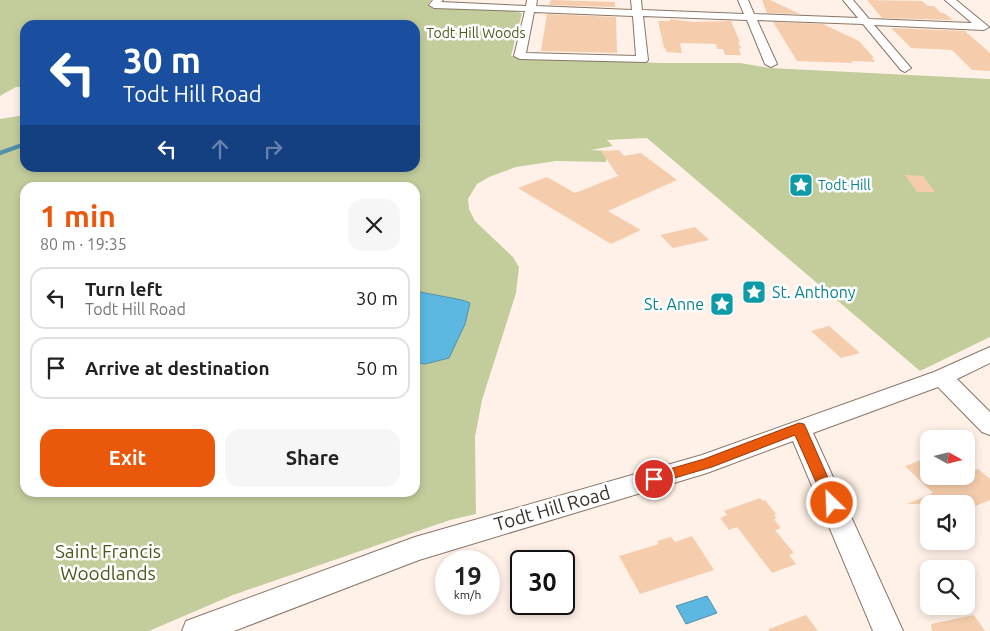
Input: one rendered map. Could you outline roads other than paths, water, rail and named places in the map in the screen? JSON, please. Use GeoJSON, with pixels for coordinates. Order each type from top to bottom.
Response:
{"type":"FeatureCollection","features":[{"type":"Feature","properties":{"kind":"street"},"geometry":{"type":"LineString","coordinates":[[531,5],[520,56],[642,60],[636,0]]}},
{"type":"Feature","properties":{"kind":"street"},"geometry":{"type":"LineString","coordinates":[[743,0],[772,64]]}},
{"type":"Feature","properties":{"kind":"street"},"geometry":{"type":"LineString","coordinates":[[848,0],[905,68]]}},
{"type":"Feature","properties":{"kind":"street"},"geometry":{"type":"LineString","coordinates":[[950,0],[987,29]]}},
{"type":"Feature","properties":{"kind":"street"},"geometry":{"type":"LineString","coordinates":[[436,3],[531,5],[637,13],[866,21],[987,29]]}},
{"type":"Feature","properties":{"kind":"street","name":"Todt Hill Road"},"geometry":{"type":"LineString","coordinates":[[197,631],[415,549],[707,463],[799,428],[852,411],[942,376],[990,354]]}},
{"type":"Feature","properties":{"kind":"street"},"geometry":{"type":"LineString","coordinates":[[942,376],[990,426]]}},
{"type":"Feature","properties":{"kind":"street"},"geometry":{"type":"LineString","coordinates":[[799,428],[888,631]]}},
{"type":"Feature","properties":{"kind":"water"},"geometry":{"type":"Polygon","coordinates":[[[420,292],[470,303],[465,324],[449,358],[425,364],[420,363],[420,292]]]}},
{"type":"Feature","properties":{"kind":"water"},"geometry":{"type":"Polygon","coordinates":[[[707,596],[717,613],[686,624],[676,606],[707,596]]]}},
{"type":"Feature","properties":{"kind":"waterway"},"geometry":{"type":"LineString","coordinates":[[0,153],[20,146]]}},
{"type":"Feature","properties":{"kind":"place","name":"Todt Hill"},"geometry":{"type":"Point","coordinates":[801,185]}},
{"type":"Feature","properties":{"kind":"place","name":"St. Anthony"},"geometry":{"type":"Point","coordinates":[754,292]}},
{"type":"Feature","properties":{"kind":"place","name":"St. Anne"},"geometry":{"type":"Point","coordinates":[722,304]}},
{"type":"Feature","properties":{"kind":"park label","name":"Todt Hill Woods"},"geometry":{"type":"Point","coordinates":[476,33]}},
{"type":"Feature","properties":{"kind":"park label","name":"Saint Francis Woodlands"},"geometry":{"type":"Point","coordinates":[108,562]}}]}
